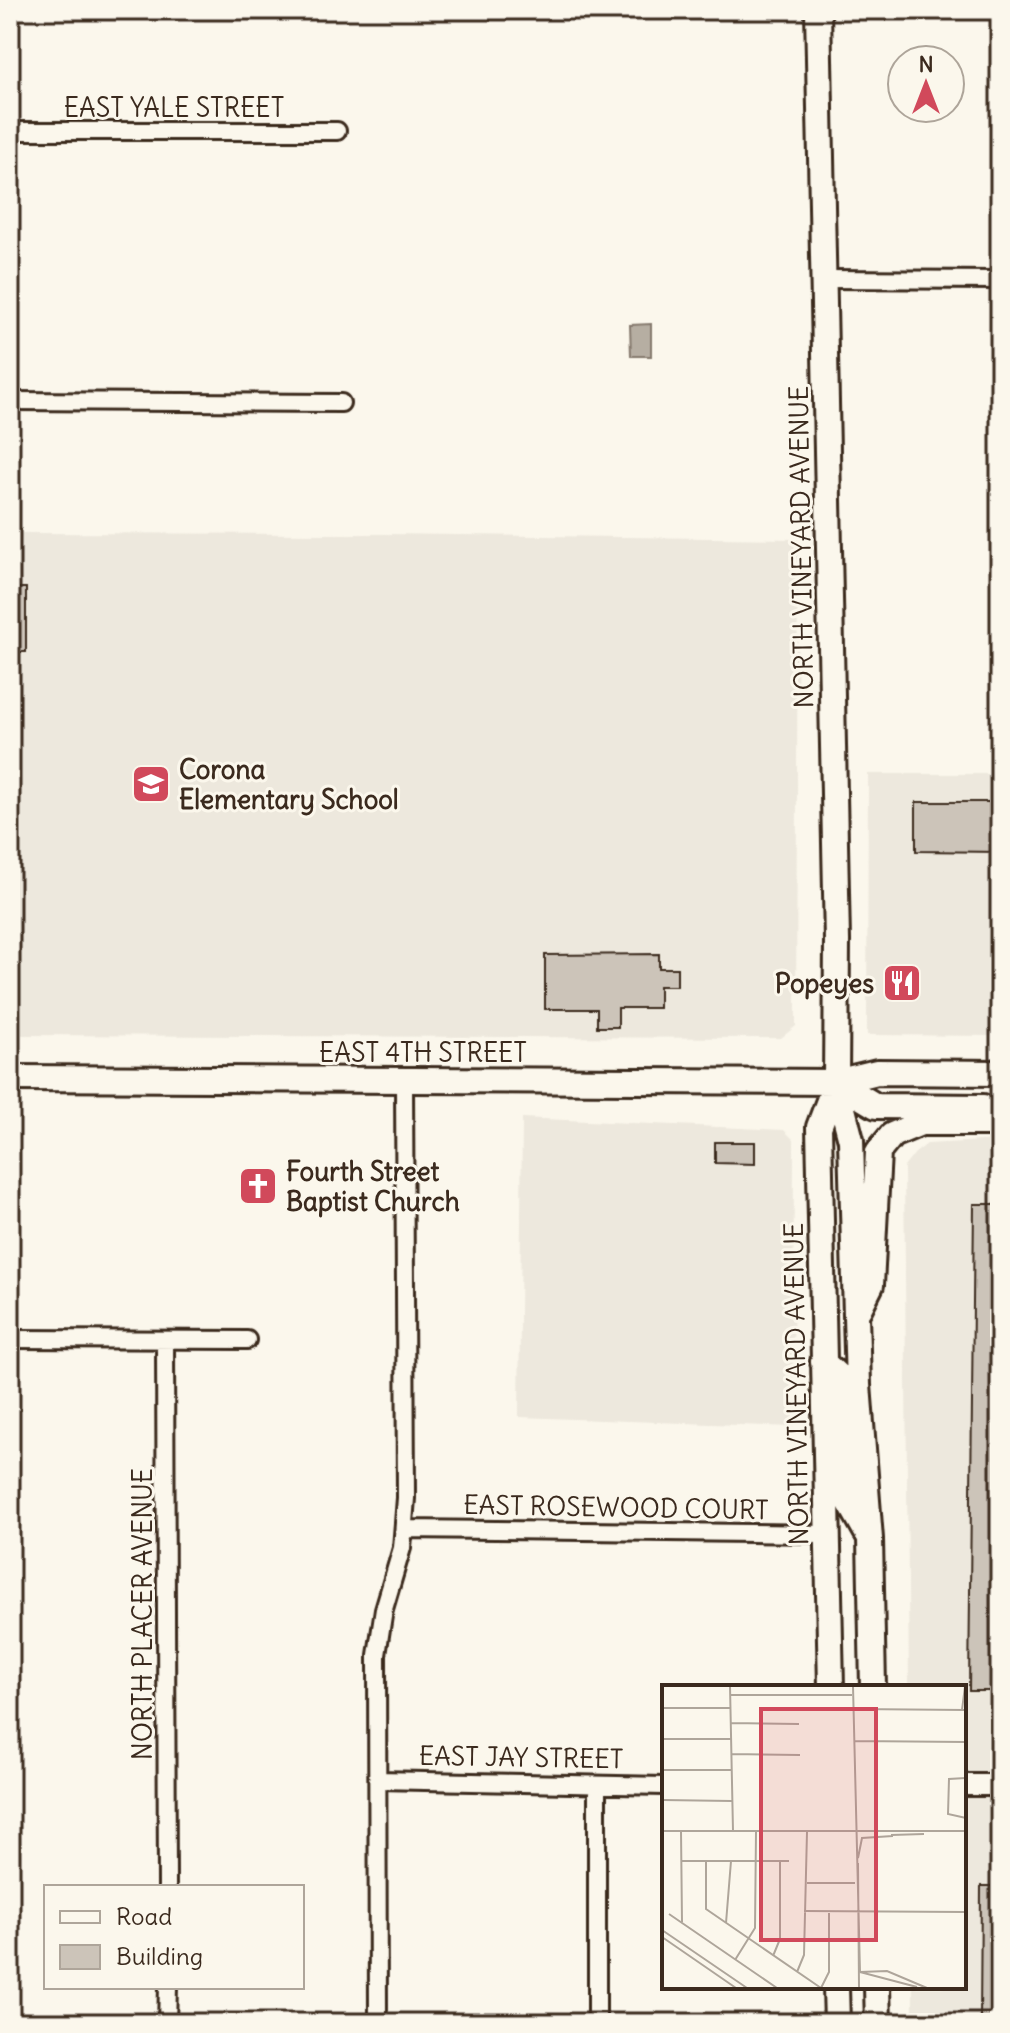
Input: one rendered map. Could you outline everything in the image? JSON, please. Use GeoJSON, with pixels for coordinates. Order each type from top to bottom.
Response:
{"type":"FeatureCollection","features":[{"type":"Feature","properties":{"kind":"main road","name":"NORTH VINEYARD AVENUE"},"geometry":{"type":"LineString","coordinates":[[818,10],[837,950],[836,1082],[851,1140],[858,1385],[870,1539],[873,1685]]}},
{"type":"Feature","properties":{"kind":"main road","name":"EAST 4TH STREET"},"geometry":{"type":"LineString","coordinates":[[10,1078],[836,1082],[877,1072],[1000,1073]]}},
{"type":"Feature","properties":{"kind":"main road","name":"NORTH VINEYARD AVENUE"},"geometry":{"type":"LineString","coordinates":[[831,1685],[819,1127],[836,1082]]}},
{"type":"Feature","properties":{"kind":"main road"},"geometry":{"type":"LineString","coordinates":[[836,1082],[876,1106],[1000,1107]]}},
{"type":"Feature","properties":{"kind":"main road"},"geometry":{"type":"LineString","coordinates":[[856,1315],[871,1285],[878,1152],[892,1135],[921,1123],[1000,1123]]}},
{"type":"Feature","properties":{"kind":"main road"},"geometry":{"type":"LineString","coordinates":[[823,1362],[837,1375],[842,1390],[850,1503],[870,1539]]}},
{"type":"Feature","properties":{"kind":"main road"},"geometry":{"type":"LineString","coordinates":[[836,1989],[837,2023]]}},
{"type":"Feature","properties":{"kind":"main road"},"geometry":{"type":"LineString","coordinates":[[877,1989],[878,2023]]}},
{"type":"Feature","properties":{"kind":"street","name":"EAST YALE STREET"},"geometry":{"type":"LineString","coordinates":[[10,131],[337,131]]}},
{"type":"Feature","properties":{"kind":"street"},"geometry":{"type":"LineString","coordinates":[[823,279],[1000,280]]}},
{"type":"Feature","properties":{"kind":"street"},"geometry":{"type":"LineString","coordinates":[[10,401],[341,403]]}},
{"type":"Feature","properties":{"kind":"street"},"geometry":{"type":"LineString","coordinates":[[378,2023],[377,1655],[384,1609],[402,1548],[404,1529],[404,1081]]}},
{"type":"Feature","properties":{"kind":"street"},"geometry":{"type":"LineString","coordinates":[[10,1339],[247,1340]]}},
{"type":"Feature","properties":{"kind":"street","name":"NORTH PLACER AVENUE"},"geometry":{"type":"LineString","coordinates":[[165,1340],[167,1885]]}},
{"type":"Feature","properties":{"kind":"street","name":"EAST ROSEWOOD COURT"},"geometry":{"type":"LineString","coordinates":[[404,1529],[827,1534]]}},
{"type":"Feature","properties":{"kind":"street","name":"EAST JAY STREET"},"geometry":{"type":"LineString","coordinates":[[378,1780],[662,1786]]}},
{"type":"Feature","properties":{"kind":"street"},"geometry":{"type":"LineString","coordinates":[[966,1785],[1000,1785]]}},
{"type":"Feature","properties":{"kind":"street"},"geometry":{"type":"LineString","coordinates":[[597,1786],[597,2023]]}},
{"type":"Feature","properties":{"kind":"street"},"geometry":{"type":"LineString","coordinates":[[167,2023],[168,1989]]}},
{"type":"Feature","properties":{"kind":"shaded area"},"geometry":{"type":"Polygon","coordinates":[[[651,324],[651,356],[631,356],[630,325],[651,324]]]}},
{"type":"Feature","properties":{"kind":"shaded area"},"geometry":{"type":"Polygon","coordinates":[[[10,533],[798,539],[796,1026],[781,1038],[10,1035],[10,533]]]}},
{"type":"Feature","properties":{"kind":"shaded area"},"geometry":{"type":"Polygon","coordinates":[[[868,774],[1000,774],[1000,1036],[867,1035],[868,774]]]}},
{"type":"Feature","properties":{"kind":"shaded area"},"geometry":{"type":"Polygon","coordinates":[[[522,1118],[784,1130],[794,1140],[793,1427],[519,1417],[522,1118]]]}},
{"type":"Feature","properties":{"kind":"shaded area"},"geometry":{"type":"Polygon","coordinates":[[[1000,1140],[1000,2023],[913,2023],[913,1989],[966,1989],[966,1685],[909,1685],[904,1167],[927,1144],[1000,1140]]]}},
{"type":"Feature","properties":{"kind":"building"},"geometry":{"type":"Polygon","coordinates":[[[10,588],[26,588],[26,652],[10,652],[10,588]]]}},
{"type":"Feature","properties":{"kind":"building"},"geometry":{"type":"Polygon","coordinates":[[[916,802],[1000,802],[1000,852],[916,851],[916,802]]]}},
{"type":"Feature","properties":{"kind":"building"},"geometry":{"type":"Polygon","coordinates":[[[659,954],[659,968],[677,968],[677,986],[659,986],[659,1008],[618,1008],[618,1027],[597,1027],[597,1009],[545,1009],[545,955],[659,954]]]}},
{"type":"Feature","properties":{"kind":"building"},"geometry":{"type":"Polygon","coordinates":[[[715,1142],[755,1142],[755,1164],[715,1163],[715,1142]]]}},
{"type":"Feature","properties":{"kind":"building"},"geometry":{"type":"Polygon","coordinates":[[[974,1204],[1000,1204],[1000,1691],[969,1691],[974,1204]]]}},
{"type":"Feature","properties":{"kind":"building"},"geometry":{"type":"Polygon","coordinates":[[[981,1886],[1000,1886],[1000,2023],[980,2023],[981,1886]]]}},
{"type":"Feature","properties":{"kind":"place","name":"Corona Elementary School"},"geometry":{"type":"Point","coordinates":[151,784]}},
{"type":"Feature","properties":{"kind":"place","name":"Popeyes"},"geometry":{"type":"Point","coordinates":[902,983]}},
{"type":"Feature","properties":{"kind":"place","name":"Fourth Street Baptist Church"},"geometry":{"type":"Point","coordinates":[258,1186]}}]}
